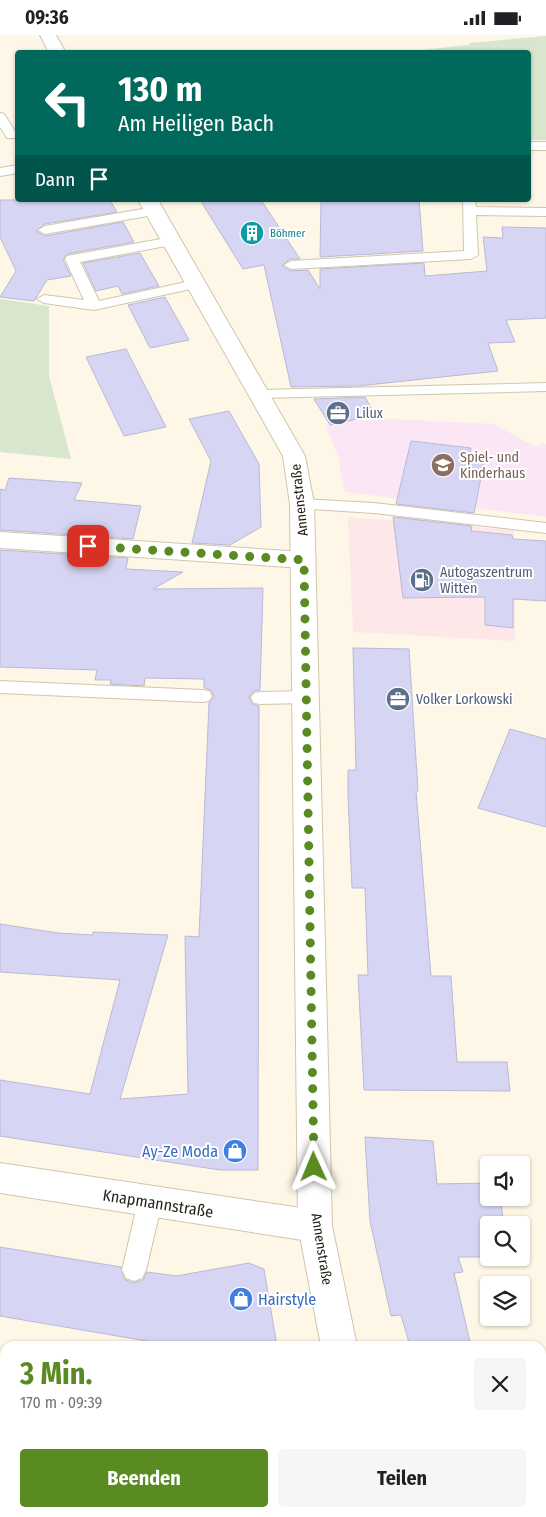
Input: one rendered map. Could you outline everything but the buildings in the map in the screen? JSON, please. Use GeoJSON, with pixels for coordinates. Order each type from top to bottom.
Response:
{"type":"FeatureCollection","features":[{"type":"Feature","properties":{"kind":"street"},"geometry":{"type":"LineString","coordinates":[[48,35],[56,50]]}},
{"type":"Feature","properties":{"kind":"street","name":"Annenstraße"},"geometry":{"type":"LineString","coordinates":[[151,205],[260,394],[294,457],[302,504],[315,1226],[338,1341]]}},
{"type":"Feature","properties":{"kind":"street"},"geometry":{"type":"LineString","coordinates":[[0,539],[304,560]]}},
{"type":"Feature","properties":{"kind":"street","name":"Knapmannstraße"},"geometry":{"type":"LineString","coordinates":[[0,1178],[315,1226]]}},
{"type":"Feature","properties":{"kind":"lane"},"geometry":{"type":"LineString","coordinates":[[0,117],[11,135],[15,134]]}},
{"type":"Feature","properties":{"kind":"lane"},"geometry":{"type":"LineString","coordinates":[[531,146],[546,146]]}},
{"type":"Feature","properties":{"kind":"lane"},"geometry":{"type":"LineString","coordinates":[[0,172],[15,170]]}},
{"type":"Feature","properties":{"kind":"lane"},"geometry":{"type":"LineString","coordinates":[[45,231],[151,205]]}},
{"type":"Feature","properties":{"kind":"lane"},"geometry":{"type":"LineString","coordinates":[[291,265],[471,255],[469,206],[546,212]]}},
{"type":"Feature","properties":{"kind":"lane"},"geometry":{"type":"LineString","coordinates":[[94,306],[72,259],[172,241]]}},
{"type":"Feature","properties":{"kind":"lane"},"geometry":{"type":"LineString","coordinates":[[44,299],[94,306],[195,284]]}},
{"type":"Feature","properties":{"kind":"lane"},"geometry":{"type":"LineString","coordinates":[[260,394],[546,387]]}},
{"type":"Feature","properties":{"kind":"lane"},"geometry":{"type":"LineString","coordinates":[[302,504],[374,508],[546,528]]}},
{"type":"Feature","properties":{"kind":"lane"},"geometry":{"type":"LineString","coordinates":[[0,687],[203,696]]}},
{"type":"Feature","properties":{"kind":"lane"},"geometry":{"type":"LineString","coordinates":[[260,698],[306,697]]}},
{"type":"Feature","properties":{"kind":"lane"},"geometry":{"type":"LineString","coordinates":[[134,1270],[150,1202]]}},
{"type":"Feature","properties":{"kind":"shaded area","name":"Spiel- und Kinderhaus"},"geometry":{"type":"Polygon","coordinates":[[[363,418],[365,420],[372,418],[494,424],[536,447],[543,443],[546,445],[546,517],[345,492],[338,456],[325,425],[363,418]]]}},
{"type":"Feature","properties":{"kind":"shaded area"},"geometry":{"type":"Polygon","coordinates":[[[348,517],[514,530],[515,641],[353,632],[348,517]]]}},
{"type":"Feature","properties":{"kind":"green space"},"geometry":{"type":"Polygon","coordinates":[[[546,36],[546,140],[531,140],[531,50],[421,50],[469,45],[469,43],[546,36]]]}},
{"type":"Feature","properties":{"kind":"green space"},"geometry":{"type":"Polygon","coordinates":[[[0,299],[49,306],[49,376],[71,459],[0,452],[0,299]]]}},
{"type":"Feature","properties":{"kind":"place","name":"Böhmer"},"geometry":{"type":"Point","coordinates":[252,233]}},
{"type":"Feature","properties":{"kind":"place","name":"Lilux"},"geometry":{"type":"Point","coordinates":[338,413]}},
{"type":"Feature","properties":{"kind":"place","name":"Spiel- und Kinderhaus"},"geometry":{"type":"Point","coordinates":[443,465]}},
{"type":"Feature","properties":{"kind":"place","name":"Autogaszentrum Witten"},"geometry":{"type":"Point","coordinates":[422,580]}},
{"type":"Feature","properties":{"kind":"place","name":"Volker Lorkowski"},"geometry":{"type":"Point","coordinates":[398,699]}},
{"type":"Feature","properties":{"kind":"place","name":"Ay-Ze Moda"},"geometry":{"type":"Point","coordinates":[235,1151]}},
{"type":"Feature","properties":{"kind":"place","name":"Hairstyle"},"geometry":{"type":"Point","coordinates":[241,1299]}},
{"type":"Feature","properties":{"kind":"route"},"geometry":{"type":"LineString","coordinates":[[88,546],[304,560],[314,1167]]}}]}
